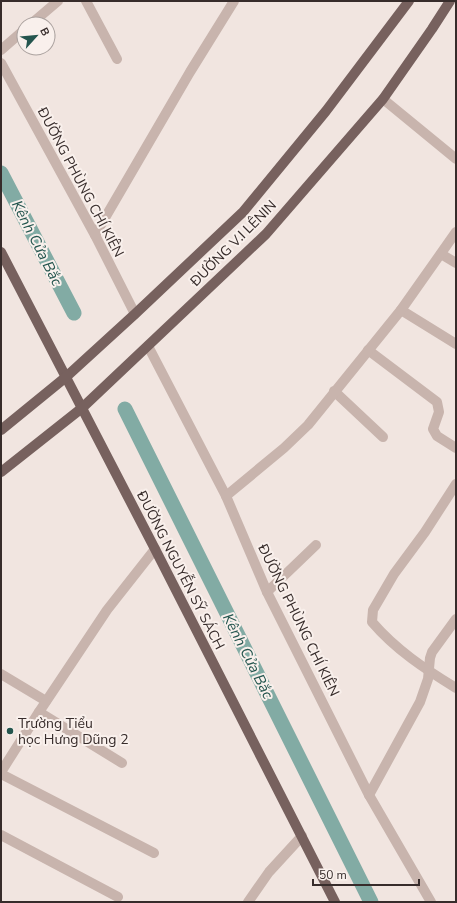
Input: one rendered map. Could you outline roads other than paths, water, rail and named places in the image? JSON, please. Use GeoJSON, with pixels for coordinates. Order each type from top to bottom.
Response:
{"type":"FeatureCollection","features":[{"type":"Feature","properties":{"kind":"main road","name":"ĐƯỜNG V.I LÊNIN"},"geometry":{"type":"LineString","coordinates":[[1,430],[66,377],[243,212],[326,111],[409,1]]}},
{"type":"Feature","properties":{"kind":"main road","name":"ĐƯỜNG V.I LÊNIN"},"geometry":{"type":"LineString","coordinates":[[1,472],[82,408],[266,234],[383,99],[450,1]]}},
{"type":"Feature","properties":{"kind":"main road","name":"ĐƯỜNG NGUYỄN SỸ SÁCH"},"geometry":{"type":"LineString","coordinates":[[1,252],[155,549],[335,902]]}},
{"type":"Feature","properties":{"kind":"street"},"geometry":{"type":"LineString","coordinates":[[40,16],[58,1]]}},
{"type":"Feature","properties":{"kind":"street"},"geometry":{"type":"LineString","coordinates":[[86,1],[117,59]]}},
{"type":"Feature","properties":{"kind":"street"},"geometry":{"type":"LineString","coordinates":[[95,235],[190,72],[234,1]]}},
{"type":"Feature","properties":{"kind":"street"},"geometry":{"type":"LineString","coordinates":[[1,50],[16,37]]}},
{"type":"Feature","properties":{"kind":"street","name":"ĐƯỜNG PHÙNG CHÍ KIÊN"},"geometry":{"type":"LineString","coordinates":[[1,63],[95,235],[135,314]]}},
{"type":"Feature","properties":{"kind":"street"},"geometry":{"type":"LineString","coordinates":[[383,99],[456,158]]}},
{"type":"Feature","properties":{"kind":"street"},"geometry":{"type":"LineString","coordinates":[[226,496],[284,448],[308,425],[401,310],[456,232]]}},
{"type":"Feature","properties":{"kind":"street"},"geometry":{"type":"LineString","coordinates":[[441,254],[456,263]]}},
{"type":"Feature","properties":{"kind":"street"},"geometry":{"type":"LineString","coordinates":[[401,310],[456,344]]}},
{"type":"Feature","properties":{"kind":"street","name":"ĐƯỜNG PHÙNG CHÍ KIÊN"},"geometry":{"type":"LineString","coordinates":[[148,346],[226,496],[267,592],[369,795],[430,902]]}},
{"type":"Feature","properties":{"kind":"street"},"geometry":{"type":"LineString","coordinates":[[368,350],[437,402],[439,412],[433,429],[437,436],[456,448]]}},
{"type":"Feature","properties":{"kind":"street"},"geometry":{"type":"LineString","coordinates":[[334,391],[383,437]]}},
{"type":"Feature","properties":{"kind":"street"},"geometry":{"type":"LineString","coordinates":[[456,484],[425,532],[394,574],[373,610],[372,622],[412,660],[456,688]]}},
{"type":"Feature","properties":{"kind":"street"},"geometry":{"type":"LineString","coordinates":[[267,592],[316,546]]}},
{"type":"Feature","properties":{"kind":"street"},"geometry":{"type":"LineString","coordinates":[[154,853],[1,773],[46,701],[107,610],[155,549]]}},
{"type":"Feature","properties":{"kind":"street"},"geometry":{"type":"LineString","coordinates":[[369,795],[420,702],[425,690],[432,652],[455,622]]}},
{"type":"Feature","properties":{"kind":"street"},"geometry":{"type":"LineString","coordinates":[[1,674],[46,701]]}},
{"type":"Feature","properties":{"kind":"street"},"geometry":{"type":"LineString","coordinates":[[39,712],[122,762]]}},
{"type":"Feature","properties":{"kind":"street"},"geometry":{"type":"LineString","coordinates":[[1,835],[118,897]]}},
{"type":"Feature","properties":{"kind":"street"},"geometry":{"type":"LineString","coordinates":[[248,902],[269,872],[302,836]]}},
{"type":"Feature","properties":{"kind":"waterway","name":"Kênh Cửa Bắc"},"geometry":{"type":"LineString","coordinates":[[1,173],[74,313]]}},
{"type":"Feature","properties":{"kind":"waterway","name":"Kênh Cửa Bắc"},"geometry":{"type":"LineString","coordinates":[[125,409],[371,902]]}},
{"type":"Feature","properties":{"kind":"place","name":"Trường Tiểu học Hưng Dũng 2"},"geometry":{"type":"Point","coordinates":[10,731]}}]}
